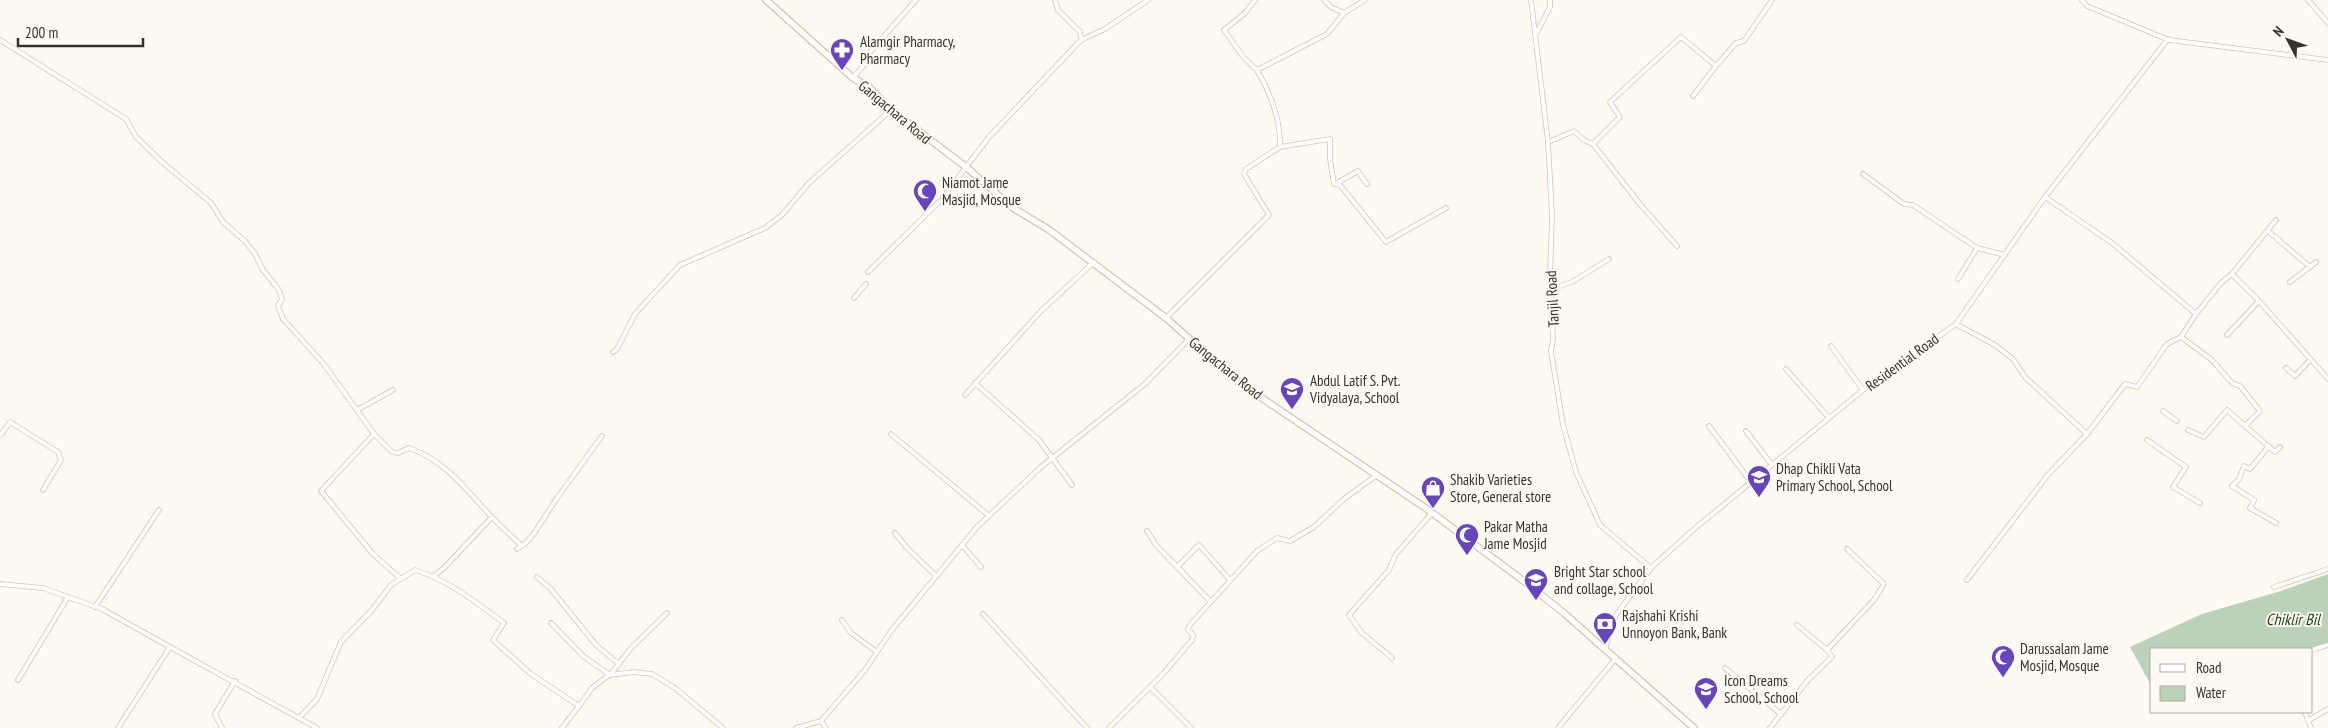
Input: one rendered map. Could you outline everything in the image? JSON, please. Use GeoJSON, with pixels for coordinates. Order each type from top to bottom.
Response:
{"type":"FeatureCollection","features":[{"type":"Feature","properties":{"kind":"main road","name":"Gangachara Road"},"geometry":{"type":"LineString","coordinates":[[766,0],[853,78],[869,86],[891,110],[966,167],[1013,208],[1048,229],[1094,262],[1166,318],[1238,382],[1432,513],[1558,608],[1694,728]]}},
{"type":"Feature","properties":{"kind":"street"},"geometry":{"type":"LineString","coordinates":[[853,78],[864,65],[870,52],[916,0]]}},
{"type":"Feature","properties":{"kind":"street"},"geometry":{"type":"LineString","coordinates":[[1055,0],[1058,10],[1080,32],[1081,40]]}},
{"type":"Feature","properties":{"kind":"street"},"geometry":{"type":"LineString","coordinates":[[868,272],[941,200],[988,137],[1081,40],[1105,28],[1148,0]]}},
{"type":"Feature","properties":{"kind":"street"},"geometry":{"type":"LineString","coordinates":[[1255,0],[1244,13],[1224,30],[1244,58],[1257,70],[1271,96],[1277,116],[1280,147]]}},
{"type":"Feature","properties":{"kind":"street"},"geometry":{"type":"LineString","coordinates":[[1324,0],[1331,7],[1344,13]]}},
{"type":"Feature","properties":{"kind":"street"},"geometry":{"type":"LineString","coordinates":[[1257,70],[1327,34],[1344,13],[1365,0]]}},
{"type":"Feature","properties":{"kind":"street","name":"Tanjil Road"},"geometry":{"type":"LineString","coordinates":[[1531,0],[1548,142],[1552,215],[1550,289],[1553,339],[1551,351],[1563,425],[1576,472],[1600,525],[1651,568]]}},
{"type":"Feature","properties":{"kind":"street"},"geometry":{"type":"LineString","coordinates":[[1535,35],[1550,7],[1550,0]]}},
{"type":"Feature","properties":{"kind":"street"},"geometry":{"type":"LineString","coordinates":[[1693,96],[1736,43],[1744,41],[1772,0]]}},
{"type":"Feature","properties":{"kind":"street"},"geometry":{"type":"LineString","coordinates":[[2082,0],[2087,6],[2168,39],[2328,60]]}},
{"type":"Feature","properties":{"kind":"street"},"geometry":{"type":"LineString","coordinates":[[2308,0],[2328,23]]}},
{"type":"Feature","properties":{"kind":"street"},"geometry":{"type":"LineString","coordinates":[[1593,144],[1620,117],[1610,102],[1680,37],[1716,66]]}},
{"type":"Feature","properties":{"kind":"street","name":"Residential Road"},"geometry":{"type":"LineString","coordinates":[[1605,649],[1616,615],[1651,568],[1751,482],[1863,390],[1956,324],[2045,197],[2168,39]]}},
{"type":"Feature","properties":{"kind":"street"},"geometry":{"type":"LineString","coordinates":[[0,40],[126,119],[136,137],[162,162],[211,203],[223,222],[246,241],[263,270],[279,290],[282,298],[278,306],[283,319],[323,363],[374,434],[392,452],[398,453],[409,448],[431,458],[452,472],[492,517],[521,545]]}},
{"type":"Feature","properties":{"kind":"street"},"geometry":{"type":"LineString","coordinates":[[613,352],[635,314],[680,266],[765,228],[777,219],[822,171],[891,110]]}},
{"type":"Feature","properties":{"kind":"street"},"geometry":{"type":"LineString","coordinates":[[1548,142],[1574,131],[1584,140],[1593,144],[1639,203],[1677,246]]}},
{"type":"Feature","properties":{"kind":"street"},"geometry":{"type":"LineString","coordinates":[[1166,318],[1267,218],[1268,211],[1244,174],[1246,169],[1280,147],[1330,139],[1330,159],[1335,184]]}},
{"type":"Feature","properties":{"kind":"street"},"geometry":{"type":"LineString","coordinates":[[1335,184],[1358,171],[1367,184]]}},
{"type":"Feature","properties":{"kind":"street"},"geometry":{"type":"LineString","coordinates":[[1863,174],[1904,204],[1913,205],[1977,248],[2005,255]]}},
{"type":"Feature","properties":{"kind":"street"},"geometry":{"type":"LineString","coordinates":[[1335,184],[1340,185],[1386,242],[1446,208]]}},
{"type":"Feature","properties":{"kind":"street"},"geometry":{"type":"LineString","coordinates":[[2045,197],[2112,242],[2196,314]]}},
{"type":"Feature","properties":{"kind":"street"},"geometry":{"type":"LineString","coordinates":[[1967,580],[2047,476],[2056,469],[2087,434],[2125,384],[2137,387],[2168,344],[2181,337],[2196,314],[2276,220]]}},
{"type":"Feature","properties":{"kind":"street"},"geometry":{"type":"LineString","coordinates":[[2268,231],[2310,267]]}},
{"type":"Feature","properties":{"kind":"street"},"geometry":{"type":"LineString","coordinates":[[1958,279],[1977,248]]}},
{"type":"Feature","properties":{"kind":"street"},"geometry":{"type":"LineString","coordinates":[[1550,289],[1572,282],[1609,259]]}},
{"type":"Feature","properties":{"kind":"street"},"geometry":{"type":"LineString","coordinates":[[965,395],[1001,358],[1041,311],[1094,262]]}},
{"type":"Feature","properties":{"kind":"street"},"geometry":{"type":"LineString","coordinates":[[2290,282],[2316,262]]}},
{"type":"Feature","properties":{"kind":"street"},"geometry":{"type":"LineString","coordinates":[[2232,274],[2259,301],[2328,379]]}},
{"type":"Feature","properties":{"kind":"street"},"geometry":{"type":"LineString","coordinates":[[854,298],[866,284]]}},
{"type":"Feature","properties":{"kind":"street"},"geometry":{"type":"LineString","coordinates":[[2227,335],[2259,301]]}},
{"type":"Feature","properties":{"kind":"street"},"geometry":{"type":"LineString","coordinates":[[1956,324],[1995,345],[2014,359],[2025,377],[2087,434]]}},
{"type":"Feature","properties":{"kind":"street"},"geometry":{"type":"LineString","coordinates":[[2181,337],[2212,360],[2232,383],[2240,386],[2260,411],[2246,426]]}},
{"type":"Feature","properties":{"kind":"street"},"geometry":{"type":"LineString","coordinates":[[796,728],[821,721],[866,670],[891,631],[988,516],[1052,458],[1146,383],[1190,339]]}},
{"type":"Feature","properties":{"kind":"street"},"geometry":{"type":"LineString","coordinates":[[1831,346],[1863,390]]}},
{"type":"Feature","properties":{"kind":"street"},"geometry":{"type":"LineString","coordinates":[[2286,368],[2295,376],[2310,360]]}},
{"type":"Feature","properties":{"kind":"street"},"geometry":{"type":"LineString","coordinates":[[1786,369],[1830,418]]}},
{"type":"Feature","properties":{"kind":"street"},"geometry":{"type":"LineString","coordinates":[[976,383],[1033,434],[1072,485]]}},
{"type":"Feature","properties":{"kind":"street"},"geometry":{"type":"LineString","coordinates":[[357,410],[393,390]]}},
{"type":"Feature","properties":{"kind":"street"},"geometry":{"type":"LineString","coordinates":[[2188,430],[2204,437],[2227,410],[2275,452],[2280,447]]}},
{"type":"Feature","properties":{"kind":"street"},"geometry":{"type":"LineString","coordinates":[[2163,411],[2177,422]]}},
{"type":"Feature","properties":{"kind":"street"},"geometry":{"type":"LineString","coordinates":[[0,436],[10,422],[58,452],[61,460],[59,466],[43,490]]}},
{"type":"Feature","properties":{"kind":"street"},"geometry":{"type":"LineString","coordinates":[[1710,426],[1751,482]]}},
{"type":"Feature","properties":{"kind":"street"},"geometry":{"type":"LineString","coordinates":[[1746,431],[1772,465]]}},
{"type":"Feature","properties":{"kind":"street"},"geometry":{"type":"LineString","coordinates":[[374,434],[321,491],[372,554],[402,578]]}},
{"type":"Feature","properties":{"kind":"street"},"geometry":{"type":"LineString","coordinates":[[891,434],[988,516]]}},
{"type":"Feature","properties":{"kind":"street"},"geometry":{"type":"LineString","coordinates":[[517,549],[526,543],[535,532],[602,436]]}},
{"type":"Feature","properties":{"kind":"street"},"geometry":{"type":"LineString","coordinates":[[2147,440],[2186,467],[2173,487],[2200,503]]}},
{"type":"Feature","properties":{"kind":"street"},"geometry":{"type":"LineString","coordinates":[[2269,446],[2250,469],[2244,466],[2239,479],[2232,486],[2254,500],[2250,508],[2276,523]]}},
{"type":"Feature","properties":{"kind":"street"},"geometry":{"type":"LineString","coordinates":[[1108,728],[1150,687],[1192,640],[1193,635],[1187,628],[1257,551],[1277,538],[1290,541],[1314,527],[1344,499],[1376,475]]}},
{"type":"Feature","properties":{"kind":"street"},"geometry":{"type":"LineString","coordinates":[[95,607],[159,510]]}},
{"type":"Feature","properties":{"kind":"street"},"geometry":{"type":"LineString","coordinates":[[1392,658],[1362,633],[1349,615],[1389,570],[1396,554],[1432,513]]}},
{"type":"Feature","properties":{"kind":"street"},"geometry":{"type":"LineString","coordinates":[[434,576],[444,568],[492,517]]}},
{"type":"Feature","properties":{"kind":"street"},"geometry":{"type":"LineString","coordinates":[[1146,531],[1156,545],[1211,602]]}},
{"type":"Feature","properties":{"kind":"street"},"geometry":{"type":"LineString","coordinates":[[896,533],[907,548],[936,576]]}},
{"type":"Feature","properties":{"kind":"street"},"geometry":{"type":"LineString","coordinates":[[962,545],[980,567]]}},
{"type":"Feature","properties":{"kind":"street"},"geometry":{"type":"LineString","coordinates":[[1177,567],[1199,545],[1230,580]]}},
{"type":"Feature","properties":{"kind":"street"},"geometry":{"type":"LineString","coordinates":[[1827,650],[1874,600],[1884,584],[1877,575],[1847,549]]}},
{"type":"Feature","properties":{"kind":"street"},"geometry":{"type":"LineString","coordinates":[[2274,587],[2328,569]]}},
{"type":"Feature","properties":{"kind":"street"},"geometry":{"type":"LineString","coordinates":[[299,718],[317,699],[341,642],[372,610],[390,585],[415,570],[453,585],[504,623],[493,640],[531,674],[579,706]]}},
{"type":"Feature","properties":{"kind":"street"},"geometry":{"type":"LineString","coordinates":[[537,577],[550,588],[596,645],[619,664]]}},
{"type":"Feature","properties":{"kind":"street"},"geometry":{"type":"LineString","coordinates":[[0,584],[43,588],[95,607],[235,681],[317,728]]}},
{"type":"Feature","properties":{"kind":"street"},"geometry":{"type":"LineString","coordinates":[[18,680],[68,597]]}},
{"type":"Feature","properties":{"kind":"street"},"geometry":{"type":"LineString","coordinates":[[551,623],[582,656],[610,675],[631,648],[667,613]]}},
{"type":"Feature","properties":{"kind":"street"},"geometry":{"type":"LineString","coordinates":[[983,614],[1087,728]]}},
{"type":"Feature","properties":{"kind":"street"},"geometry":{"type":"LineString","coordinates":[[842,620],[852,633],[877,652]]}},
{"type":"Feature","properties":{"kind":"street"},"geometry":{"type":"LineString","coordinates":[[1770,728],[1808,680],[1832,657],[1827,650],[1797,625]]}},
{"type":"Feature","properties":{"kind":"street"},"geometry":{"type":"LineString","coordinates":[[2313,650],[2328,645]]}},
{"type":"Feature","properties":{"kind":"street"},"geometry":{"type":"LineString","coordinates":[[118,728],[170,647]]}},
{"type":"Feature","properties":{"kind":"street"},"geometry":{"type":"LineString","coordinates":[[1558,728],[1616,658]]}},
{"type":"Feature","properties":{"kind":"street"},"geometry":{"type":"LineString","coordinates":[[1725,668],[1781,714]]}},
{"type":"Feature","properties":{"kind":"street"},"geometry":{"type":"LineString","coordinates":[[562,728],[592,688],[610,675],[634,672],[652,674],[675,688],[723,728]]}},
{"type":"Feature","properties":{"kind":"street"},"geometry":{"type":"LineString","coordinates":[[222,728],[215,714],[235,681]]}},
{"type":"Feature","properties":{"kind":"street"},"geometry":{"type":"LineString","coordinates":[[1150,687],[1191,728]]}},
{"type":"Feature","properties":{"kind":"street"},"geometry":{"type":"LineString","coordinates":[[2309,720],[2328,709]]}},
{"type":"Feature","properties":{"kind":"street"},"geometry":{"type":"LineString","coordinates":[[2306,713],[2312,728]]}},
{"type":"Feature","properties":{"kind":"street"},"geometry":{"type":"LineString","coordinates":[[821,721],[826,728]]}},
{"type":"Feature","properties":{"kind":"water","name":"Chiklir Bil"},"geometry":{"type":"Polygon","coordinates":[[[2328,574],[2328,643],[2311,648],[2150,648],[2150,683],[2130,647],[2202,614],[2281,591],[2328,574]]]}},
{"type":"Feature","properties":{"kind":"place","name":"Alamgir Pharmacy, Pharmacy"},"geometry":{"type":"Point","coordinates":[842,71]}},
{"type":"Feature","properties":{"kind":"place","name":"Niamot Jame Masjid, Mosque"},"geometry":{"type":"Point","coordinates":[925,212]}},
{"type":"Feature","properties":{"kind":"place","name":"Abdul Latif S. Pvt. Vidyalaya, School"},"geometry":{"type":"Point","coordinates":[1292,410]}},
{"type":"Feature","properties":{"kind":"place","name":"Dhap Chikli Vata Primary School, School"},"geometry":{"type":"Point","coordinates":[1759,498]}},
{"type":"Feature","properties":{"kind":"place","name":"Shakib Varieties Store, General store"},"geometry":{"type":"Point","coordinates":[1433,509]}},
{"type":"Feature","properties":{"kind":"place","name":"Pakar Matha Jame Mosjid"},"geometry":{"type":"Point","coordinates":[1467,556]}},
{"type":"Feature","properties":{"kind":"place","name":"Bright Star school and collage, School"},"geometry":{"type":"Point","coordinates":[1536,601]}},
{"type":"Feature","properties":{"kind":"place","name":"Rajshahi Krishi Unnoyon Bank, Bank"},"geometry":{"type":"Point","coordinates":[1605,645]}},
{"type":"Feature","properties":{"kind":"place","name":"Darussalam Jame Mosjid, Mosque"},"geometry":{"type":"Point","coordinates":[2003,678]}},
{"type":"Feature","properties":{"kind":"place","name":"Icon Dreams School, School"},"geometry":{"type":"Point","coordinates":[1706,710]}}]}
